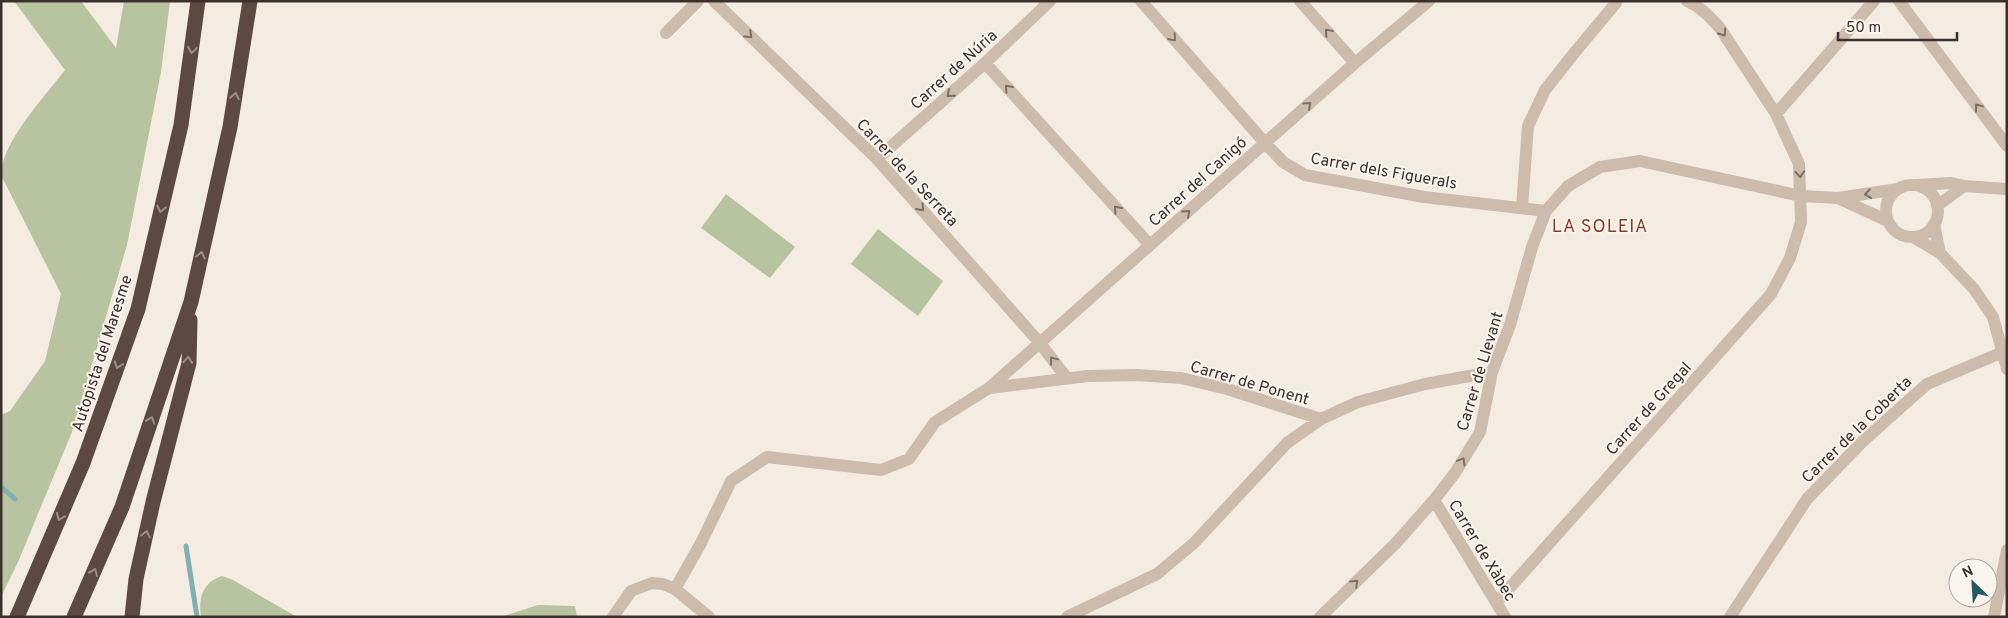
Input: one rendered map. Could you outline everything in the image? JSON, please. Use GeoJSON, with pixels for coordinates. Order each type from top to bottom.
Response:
{"type":"FeatureCollection","features":[{"type":"Feature","properties":{"kind":"highway","name":"Autopista del Maresme"},"geometry":{"type":"LineString","coordinates":[[17,617],[83,463],[138,309],[182,125],[198,1]]}},
{"type":"Feature","properties":{"kind":"highway"},"geometry":{"type":"LineString","coordinates":[[74,617],[122,507],[191,302],[230,127],[250,1]]}},
{"type":"Feature","properties":{"kind":"highway"},"geometry":{"type":"LineString","coordinates":[[132,617],[136,578],[153,502],[189,363],[191,302]]}},
{"type":"Feature","properties":{"kind":"street"},"geometry":{"type":"LineString","coordinates":[[666,33],[698,1]]}},
{"type":"Feature","properties":{"kind":"street","name":"Carrer de la Serreta"},"geometry":{"type":"LineString","coordinates":[[714,1],[877,159],[1040,342],[1066,378]]}},
{"type":"Feature","properties":{"kind":"street","name":"Carrer de Núria"},"geometry":{"type":"LineString","coordinates":[[877,159],[985,63],[1050,1]]}},
{"type":"Feature","properties":{"kind":"street","name":"Carrer dels Figuerals"},"geometry":{"type":"LineString","coordinates":[[1140,1],[1265,144],[1284,162],[1305,175],[1424,197],[1546,211]]}},
{"type":"Feature","properties":{"kind":"street"},"geometry":{"type":"LineString","coordinates":[[1300,1],[1355,63]]}},
{"type":"Feature","properties":{"kind":"street","name":"Carrer del Canigó"},"geometry":{"type":"LineString","coordinates":[[989,388],[1355,63],[1429,1]]}},
{"type":"Feature","properties":{"kind":"street","name":"Carrer de Gregal"},"geometry":{"type":"LineString","coordinates":[[1497,602],[1771,294],[1790,258],[1801,222],[1802,196],[1799,164],[1776,114],[1720,28],[1710,16],[1687,1]]}},
{"type":"Feature","properties":{"kind":"street"},"geometry":{"type":"LineString","coordinates":[[1776,114],[1874,1]]}},
{"type":"Feature","properties":{"kind":"street"},"geometry":{"type":"LineString","coordinates":[[1899,1],[2005,140]]}},
{"type":"Feature","properties":{"kind":"street"},"geometry":{"type":"LineString","coordinates":[[1522,207],[1528,126],[1545,90],[1616,3]]}},
{"type":"Feature","properties":{"kind":"street"},"geometry":{"type":"LineString","coordinates":[[985,63],[1150,245]]}},
{"type":"Feature","properties":{"kind":"street","name":"Carrer de Llevant"},"geometry":{"type":"LineString","coordinates":[[1320,617],[1395,544],[1434,500],[1455,473],[1480,432],[1492,372],[1510,325],[1532,247],[1546,211],[1568,186],[1600,167],[1640,161],[1802,196]]}},
{"type":"Feature","properties":{"kind":"street"},"geometry":{"type":"LineString","coordinates":[[1802,196],[1838,198],[1915,185],[1951,182],[1964,186],[2007,189]]}},
{"type":"Feature","properties":{"kind":"street"},"geometry":{"type":"LineString","coordinates":[[1913,237],[1928,231],[1934,224],[1937,216],[1937,206],[1930,192],[1915,185]]}},
{"type":"Feature","properties":{"kind":"street"},"geometry":{"type":"LineString","coordinates":[[1937,206],[1964,186]]}},
{"type":"Feature","properties":{"kind":"street"},"geometry":{"type":"LineString","coordinates":[[1898,189],[1888,202],[1886,210],[1888,220],[1897,232],[1913,237],[1940,254],[1974,289],[1993,317],[2007,369]]}},
{"type":"Feature","properties":{"kind":"street"},"geometry":{"type":"LineString","coordinates":[[1838,198],[1888,220]]}},
{"type":"Feature","properties":{"kind":"street"},"geometry":{"type":"LineString","coordinates":[[1934,224],[1940,254]]}},
{"type":"Feature","properties":{"kind":"street","name":"Carrer de la Coberta"},"geometry":{"type":"LineString","coordinates":[[1730,617],[1807,499],[1862,442],[1927,384],[2003,352]]}},
{"type":"Feature","properties":{"kind":"street"},"geometry":{"type":"LineString","coordinates":[[1067,617],[1157,574],[1194,543],[1287,443],[1321,419],[1358,402],[1425,384],[1492,372]]}},
{"type":"Feature","properties":{"kind":"street","name":"Carrer de Ponent"},"geometry":{"type":"LineString","coordinates":[[675,589],[701,543],[731,481],[767,458],[881,470],[909,459],[936,422],[989,388],[1066,378],[1136,375],[1181,378],[1227,389],[1321,419]]}},
{"type":"Feature","properties":{"kind":"street","name":"Carrer de Xàbec"},"geometry":{"type":"LineString","coordinates":[[1434,500],[1497,602],[1504,617]]}},
{"type":"Feature","properties":{"kind":"street"},"geometry":{"type":"LineString","coordinates":[[1994,617],[2007,550]]}},
{"type":"Feature","properties":{"kind":"street"},"geometry":{"type":"LineString","coordinates":[[613,617],[631,591],[652,583],[664,584],[675,589],[709,617]]}},
{"type":"Feature","properties":{"kind":"green space"},"geometry":{"type":"Polygon","coordinates":[[[14,1],[81,1],[116,48],[124,1],[170,1],[161,72],[127,245],[72,432],[18,562],[1,597],[1,415],[10,411],[45,361],[61,294],[1,175],[3,162],[16,135],[65,70],[14,1]]]}},
{"type":"Feature","properties":{"kind":"green space"},"geometry":{"type":"Polygon","coordinates":[[[726,194],[795,247],[770,278],[701,228],[726,194]]]}},
{"type":"Feature","properties":{"kind":"green space"},"geometry":{"type":"Polygon","coordinates":[[[878,229],[943,281],[918,316],[851,264],[878,229]]]}},
{"type":"Feature","properties":{"kind":"green space"},"geometry":{"type":"Polygon","coordinates":[[[222,576],[233,580],[297,617],[201,617],[200,603],[203,592],[210,582],[222,576]]]}},
{"type":"Feature","properties":{"kind":"green space"},"geometry":{"type":"Polygon","coordinates":[[[538,605],[575,606],[577,617],[501,617],[538,605]]]}},
{"type":"Feature","properties":{"kind":"waterway"},"geometry":{"type":"LineString","coordinates":[[1,487],[15,499]]}},
{"type":"Feature","properties":{"kind":"waterway"},"geometry":{"type":"LineString","coordinates":[[186,546],[197,617]]}},
{"type":"Feature","properties":{"kind":"district","name":"LA SOLEIA"},"geometry":{"type":"Point","coordinates":[1600,226]}}]}
